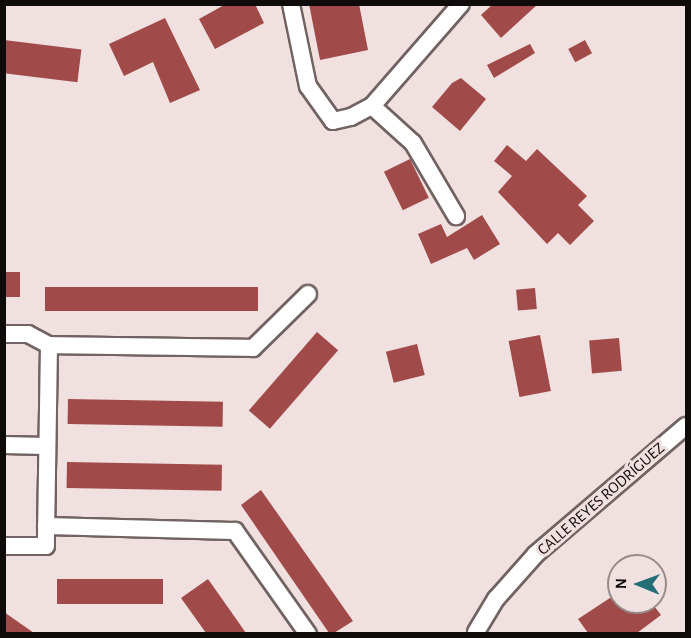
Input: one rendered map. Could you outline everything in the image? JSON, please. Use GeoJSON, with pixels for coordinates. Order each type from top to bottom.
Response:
{"type":"FeatureCollection","features":[{"type":"Feature","properties":{"kind":"street"},"geometry":{"type":"LineString","coordinates":[[291,4],[308,86],[325,115],[333,121],[342,120],[372,105],[461,4]]}},
{"type":"Feature","properties":{"kind":"street"},"geometry":{"type":"LineString","coordinates":[[372,105],[413,143],[456,216]]}},
{"type":"Feature","properties":{"kind":"street"},"geometry":{"type":"LineString","coordinates":[[4,334],[28,334],[49,345],[253,348],[308,294]]}},
{"type":"Feature","properties":{"kind":"street"},"geometry":{"type":"LineString","coordinates":[[4,546],[46,546],[49,345]]}},
{"type":"Feature","properties":{"kind":"street","name":"CALLE REYES RODRÍGUEZ"},"geometry":{"type":"LineString","coordinates":[[476,632],[496,599],[536,554],[687,426]]}},
{"type":"Feature","properties":{"kind":"street"},"geometry":{"type":"LineString","coordinates":[[4,445],[46,446]]}},
{"type":"Feature","properties":{"kind":"street"},"geometry":{"type":"LineString","coordinates":[[46,526],[235,531],[308,633]]}},
{"type":"Feature","properties":{"kind":"building"},"geometry":{"type":"Polygon","coordinates":[[[226,4],[255,4],[264,23],[215,49],[199,19],[226,4]]]}},
{"type":"Feature","properties":{"kind":"building"},"geometry":{"type":"Polygon","coordinates":[[[309,4],[359,4],[368,50],[320,60],[309,4]]]}},
{"type":"Feature","properties":{"kind":"building"},"geometry":{"type":"Polygon","coordinates":[[[493,4],[538,4],[501,38],[481,15],[493,4]]]}},
{"type":"Feature","properties":{"kind":"building"},"geometry":{"type":"Polygon","coordinates":[[[165,18],[200,90],[170,103],[153,62],[124,76],[109,44],[165,18]]]}},
{"type":"Feature","properties":{"kind":"building"},"geometry":{"type":"Polygon","coordinates":[[[4,40],[81,50],[77,82],[4,73],[4,40]]]}},
{"type":"Feature","properties":{"kind":"building"},"geometry":{"type":"Polygon","coordinates":[[[585,40],[592,53],[575,62],[568,49],[585,40]]]}},
{"type":"Feature","properties":{"kind":"building"},"geometry":{"type":"Polygon","coordinates":[[[530,44],[535,53],[494,78],[487,65],[530,44]]]}},
{"type":"Feature","properties":{"kind":"building"},"geometry":{"type":"Polygon","coordinates":[[[461,78],[486,99],[460,131],[432,107],[452,83],[461,78]]]}},
{"type":"Feature","properties":{"kind":"building"},"geometry":{"type":"Polygon","coordinates":[[[507,145],[526,161],[537,149],[587,196],[578,205],[594,221],[570,245],[558,233],[547,244],[498,192],[512,176],[494,161],[507,145]]]}},
{"type":"Feature","properties":{"kind":"building"},"geometry":{"type":"Polygon","coordinates":[[[410,159],[429,198],[403,210],[384,172],[410,159]]]}},
{"type":"Feature","properties":{"kind":"building"},"geometry":{"type":"Polygon","coordinates":[[[482,215],[500,244],[474,260],[467,248],[431,264],[418,234],[441,224],[447,237],[482,215]]]}},
{"type":"Feature","properties":{"kind":"building"},"geometry":{"type":"Polygon","coordinates":[[[4,272],[20,272],[20,297],[4,297],[4,272]]]}},
{"type":"Feature","properties":{"kind":"building"},"geometry":{"type":"Polygon","coordinates":[[[45,287],[258,287],[258,311],[45,311],[45,287]]]}},
{"type":"Feature","properties":{"kind":"building"},"geometry":{"type":"Polygon","coordinates":[[[535,288],[537,309],[518,311],[516,290],[535,288]]]}},
{"type":"Feature","properties":{"kind":"building"},"geometry":{"type":"Polygon","coordinates":[[[317,332],[338,350],[270,429],[249,410],[317,332]]]}},
{"type":"Feature","properties":{"kind":"building"},"geometry":{"type":"Polygon","coordinates":[[[540,335],[551,391],[519,397],[509,341],[540,335]]]}},
{"type":"Feature","properties":{"kind":"building"},"geometry":{"type":"Polygon","coordinates":[[[619,338],[622,371],[592,373],[589,341],[619,338]]]}},
{"type":"Feature","properties":{"kind":"building"},"geometry":{"type":"Polygon","coordinates":[[[417,344],[425,375],[394,383],[386,352],[417,344]]]}},
{"type":"Feature","properties":{"kind":"building"},"geometry":{"type":"Polygon","coordinates":[[[68,399],[223,402],[223,427],[68,424],[68,399]]]}},
{"type":"Feature","properties":{"kind":"building"},"geometry":{"type":"Polygon","coordinates":[[[67,462],[222,465],[222,491],[67,488],[67,462]]]}},
{"type":"Feature","properties":{"kind":"building"},"geometry":{"type":"Polygon","coordinates":[[[261,490],[353,621],[334,633],[329,633],[241,505],[261,490]]]}},
{"type":"Feature","properties":{"kind":"building"},"geometry":{"type":"Polygon","coordinates":[[[57,579],[163,579],[163,604],[57,604],[57,579]]]}},
{"type":"Feature","properties":{"kind":"building"},"geometry":{"type":"Polygon","coordinates":[[[208,579],[246,633],[206,633],[181,598],[208,579]]]}},
{"type":"Feature","properties":{"kind":"building"},"geometry":{"type":"Polygon","coordinates":[[[607,600],[607,614],[661,615],[637,633],[588,633],[578,619],[607,600]]]}},
{"type":"Feature","properties":{"kind":"building"},"geometry":{"type":"Polygon","coordinates":[[[4,612],[34,633],[4,633],[4,612]]]}}]}
